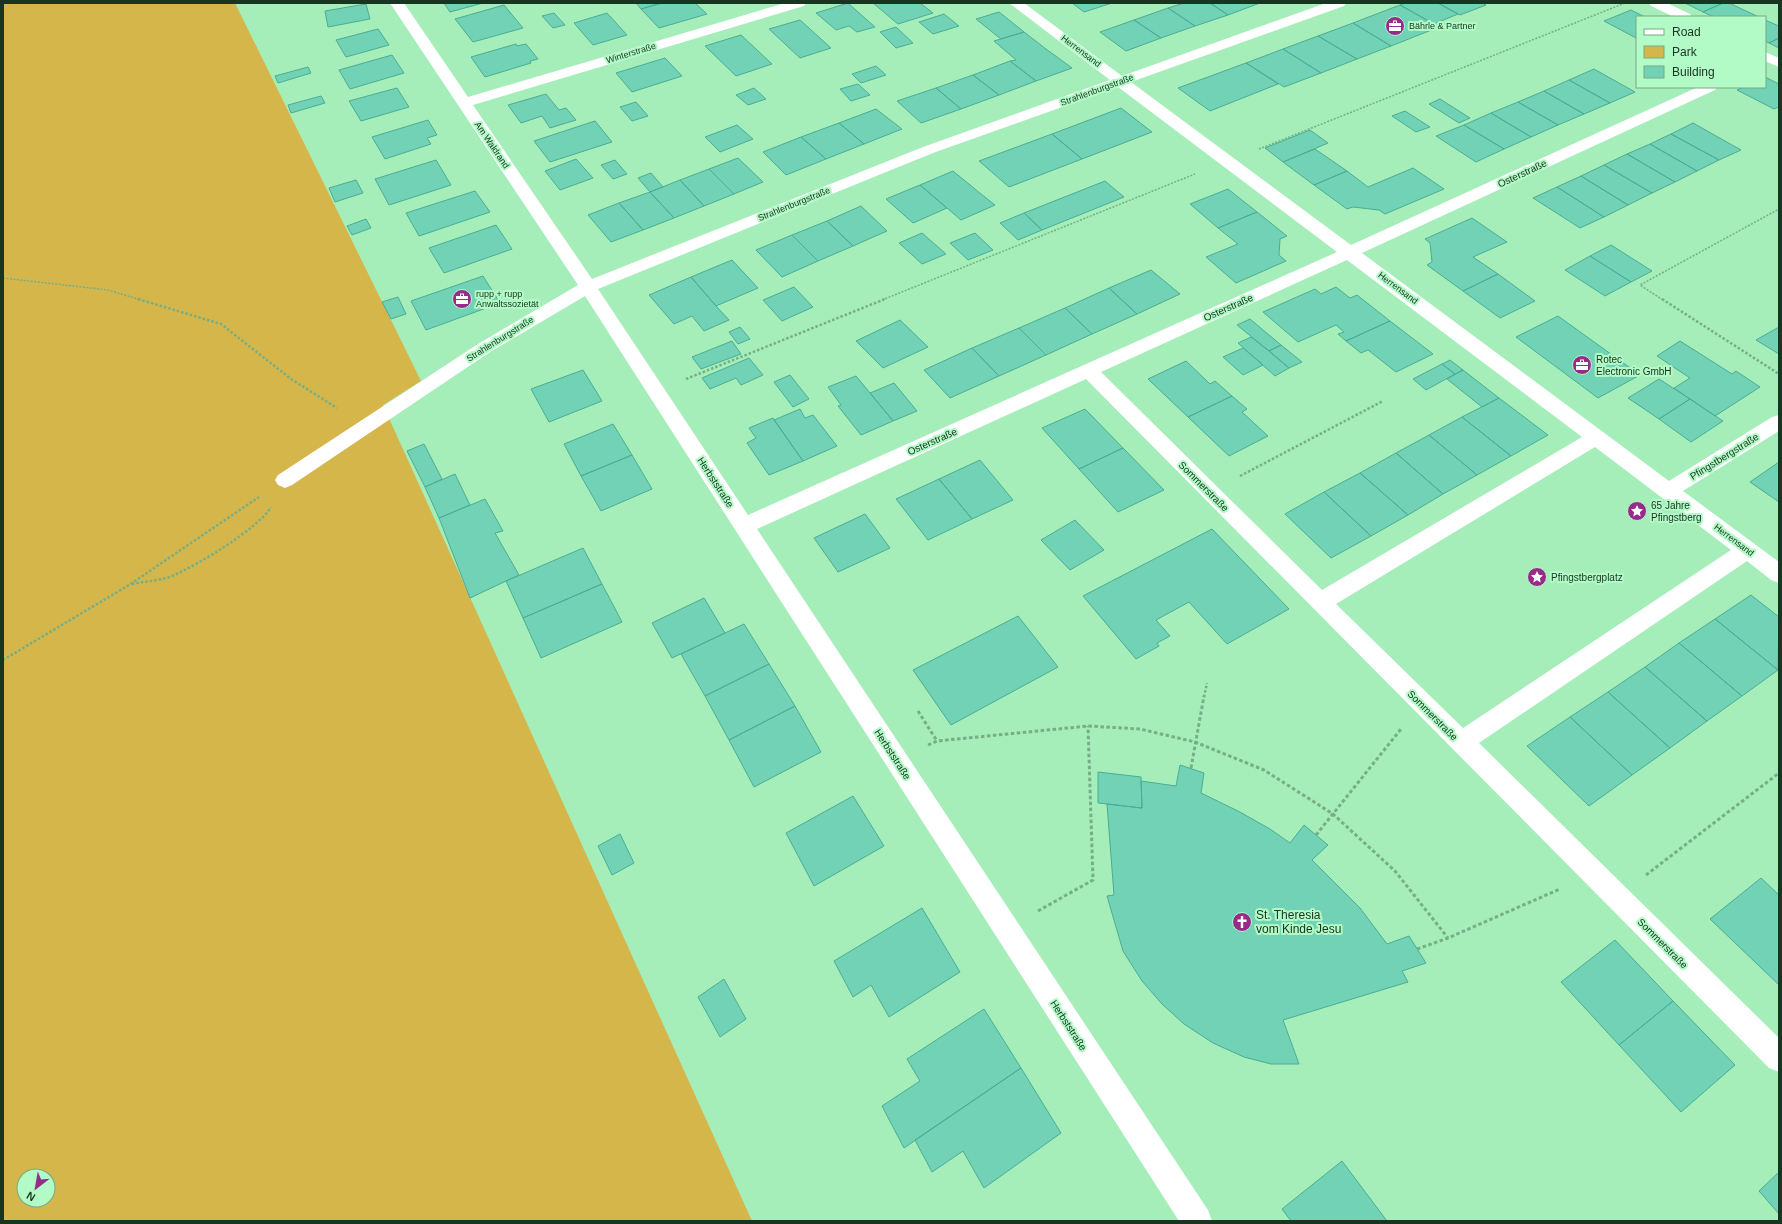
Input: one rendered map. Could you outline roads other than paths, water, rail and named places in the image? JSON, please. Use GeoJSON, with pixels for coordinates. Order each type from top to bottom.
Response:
{"type":"FeatureCollection","features":[{"type":"Feature","properties":{"kind":"street","name":"Am Waldrand"},"geometry":{"type":"LineString","coordinates":[[397,3],[588,287]]}},
{"type":"Feature","properties":{"kind":"street","name":"Winterstraße"},"geometry":{"type":"LineString","coordinates":[[463,102],[798,3]]}},
{"type":"Feature","properties":{"kind":"street","name":"Herrensand"},"geometry":{"type":"LineString","coordinates":[[1016,3],[1779,574]]}},
{"type":"Feature","properties":{"kind":"street","name":"Strahlenburgstraße"},"geometry":{"type":"LineString","coordinates":[[285,480],[484,348],[588,287],[928,150],[1338,3]]}},
{"type":"Feature","properties":{"kind":"street"},"geometry":{"type":"LineString","coordinates":[[1656,3],[1683,16]]}},
{"type":"Feature","properties":{"kind":"street","name":"Osterstraße"},"geometry":{"type":"LineString","coordinates":[[744,526],[1350,252],[1708,88]]}},
{"type":"Feature","properties":{"kind":"street","name":"Herbststraße"},"geometry":{"type":"LineString","coordinates":[[588,287],[1197,1221]]}},
{"type":"Feature","properties":{"kind":"street","name":"Sommerstraße"},"geometry":{"type":"LineString","coordinates":[[1088,370],[1779,1058]]}},
{"type":"Feature","properties":{"kind":"street","name":"Pfingstbergstraße"},"geometry":{"type":"LineString","coordinates":[[1668,491],[1779,422]]}},
{"type":"Feature","properties":{"kind":"street"},"geometry":{"type":"LineString","coordinates":[[1320,602],[1596,437]]}},
{"type":"Feature","properties":{"kind":"street"},"geometry":{"type":"LineString","coordinates":[[1461,742],[1747,550]]}},
{"type":"Feature","properties":{"kind":"place","name":"Bährle & Partner"},"geometry":{"type":"Point","coordinates":[1395,26]}},
{"type":"Feature","properties":{"kind":"place","name":"rupp + rupp Anwaltssozietät"},"geometry":{"type":"Point","coordinates":[462,299]}},
{"type":"Feature","properties":{"kind":"place","name":"Rotec Electronic GmbH"},"geometry":{"type":"Point","coordinates":[1582,365]}},
{"type":"Feature","properties":{"kind":"place","name":"65 Jahre Pfingstberg"},"geometry":{"type":"Point","coordinates":[1637,511]}},
{"type":"Feature","properties":{"kind":"place","name":"Pfingstbergplatz"},"geometry":{"type":"Point","coordinates":[1537,577]}},
{"type":"Feature","properties":{"kind":"place","name":"St. Theresia vom Kinde Jesu"},"geometry":{"type":"Point","coordinates":[1242,922]}}]}
